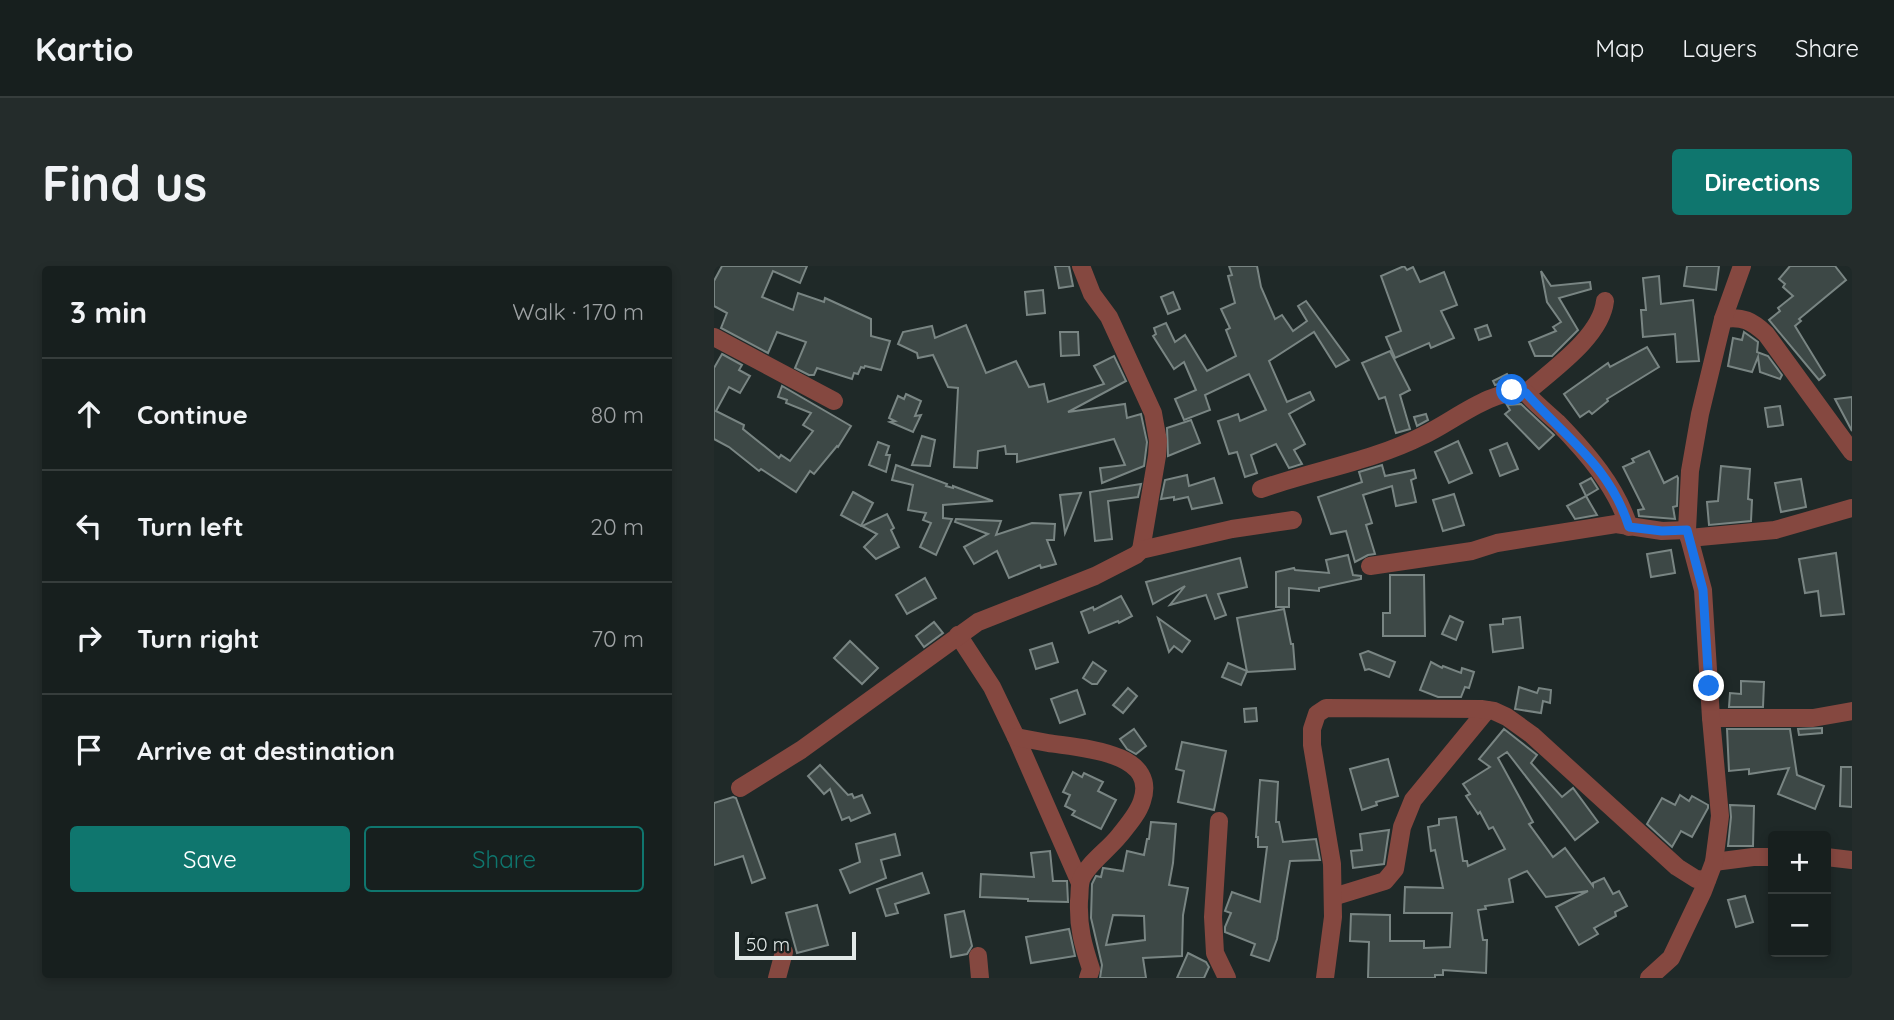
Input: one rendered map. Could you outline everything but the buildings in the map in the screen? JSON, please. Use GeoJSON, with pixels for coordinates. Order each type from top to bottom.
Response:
{"type":"FeatureCollection","features":[{"type":"Feature","properties":{"kind":"street"},"geometry":{"type":"LineString","coordinates":[[1081,266],[1092,294],[1109,317],[1153,413],[1158,441],[1157,456],[1141,550]]}},
{"type":"Feature","properties":{"kind":"street"},"geometry":{"type":"LineString","coordinates":[[1670,978],[1671,958],[1714,862],[1720,816],[1703,590],[1688,534],[1690,471],[1724,318],[1742,266]]}},
{"type":"Feature","properties":{"kind":"street"},"geometry":{"type":"LineString","coordinates":[[1526,393],[1577,348],[1604,312],[1605,301]]}},
{"type":"Feature","properties":{"kind":"street"},"geometry":{"type":"LineString","coordinates":[[1724,318],[1744,318],[1755,323],[1766,334],[1852,452]]}},
{"type":"Feature","properties":{"kind":"street"},"geometry":{"type":"LineString","coordinates":[[714,338],[834,401]]}},
{"type":"Feature","properties":{"kind":"street"},"geometry":{"type":"LineString","coordinates":[[1261,489],[1302,474],[1391,449],[1424,436],[1497,395],[1512,390],[1526,393],[1586,453],[1604,477],[1629,527]]}},
{"type":"Feature","properties":{"kind":"street"},"geometry":{"type":"LineString","coordinates":[[1370,566],[1472,551],[1497,543],[1616,524],[1688,534],[1775,530],[1852,508]]}},
{"type":"Feature","properties":{"kind":"street"},"geometry":{"type":"LineString","coordinates":[[740,788],[801,750],[978,622],[1095,576],[1141,550],[1231,529],[1293,520]]}},
{"type":"Feature","properties":{"kind":"street"},"geometry":{"type":"LineString","coordinates":[[958,635],[992,687],[1080,883]]}},
{"type":"Feature","properties":{"kind":"street"},"geometry":{"type":"LineString","coordinates":[[1325,978],[1333,897],[1332,864],[1312,745],[1312,729],[1317,714],[1326,708],[1487,710],[1507,718],[1532,735],[1677,867],[1696,879],[1707,880]]}},
{"type":"Feature","properties":{"kind":"street"},"geometry":{"type":"LineString","coordinates":[[1333,897],[1385,881],[1395,869],[1402,827],[1413,800],[1487,710]]}},
{"type":"Feature","properties":{"kind":"street"},"geometry":{"type":"LineString","coordinates":[[1711,718],[1814,718],[1852,711]]}},
{"type":"Feature","properties":{"kind":"street"},"geometry":{"type":"LineString","coordinates":[[1016,737],[1106,753],[1124,759],[1134,766],[1144,780],[1143,799],[1138,810],[1105,853],[1084,873],[1080,883],[1079,932],[1091,969],[1088,978]]}},
{"type":"Feature","properties":{"kind":"street"},"geometry":{"type":"LineString","coordinates":[[1219,821],[1213,916],[1215,953],[1227,978]]}},
{"type":"Feature","properties":{"kind":"street"},"geometry":{"type":"LineString","coordinates":[[1714,862],[1768,857]]}},
{"type":"Feature","properties":{"kind":"street"},"geometry":{"type":"LineString","coordinates":[[1831,858],[1852,860]]}},
{"type":"Feature","properties":{"kind":"street"},"geometry":{"type":"LineString","coordinates":[[777,978],[783,951]]}},
{"type":"Feature","properties":{"kind":"street"},"geometry":{"type":"LineString","coordinates":[[978,956],[980,978]]}},
{"type":"Feature","properties":{"kind":"street"},"geometry":{"type":"LineString","coordinates":[[1649,978],[1671,958]]}},
{"type":"Feature","properties":{"kind":"route"},"geometry":{"type":"LineString","coordinates":[[1512,390],[1526,393],[1586,453],[1604,477],[1629,527],[1662,531],[1687,530],[1703,590],[1709,686]]}}]}
